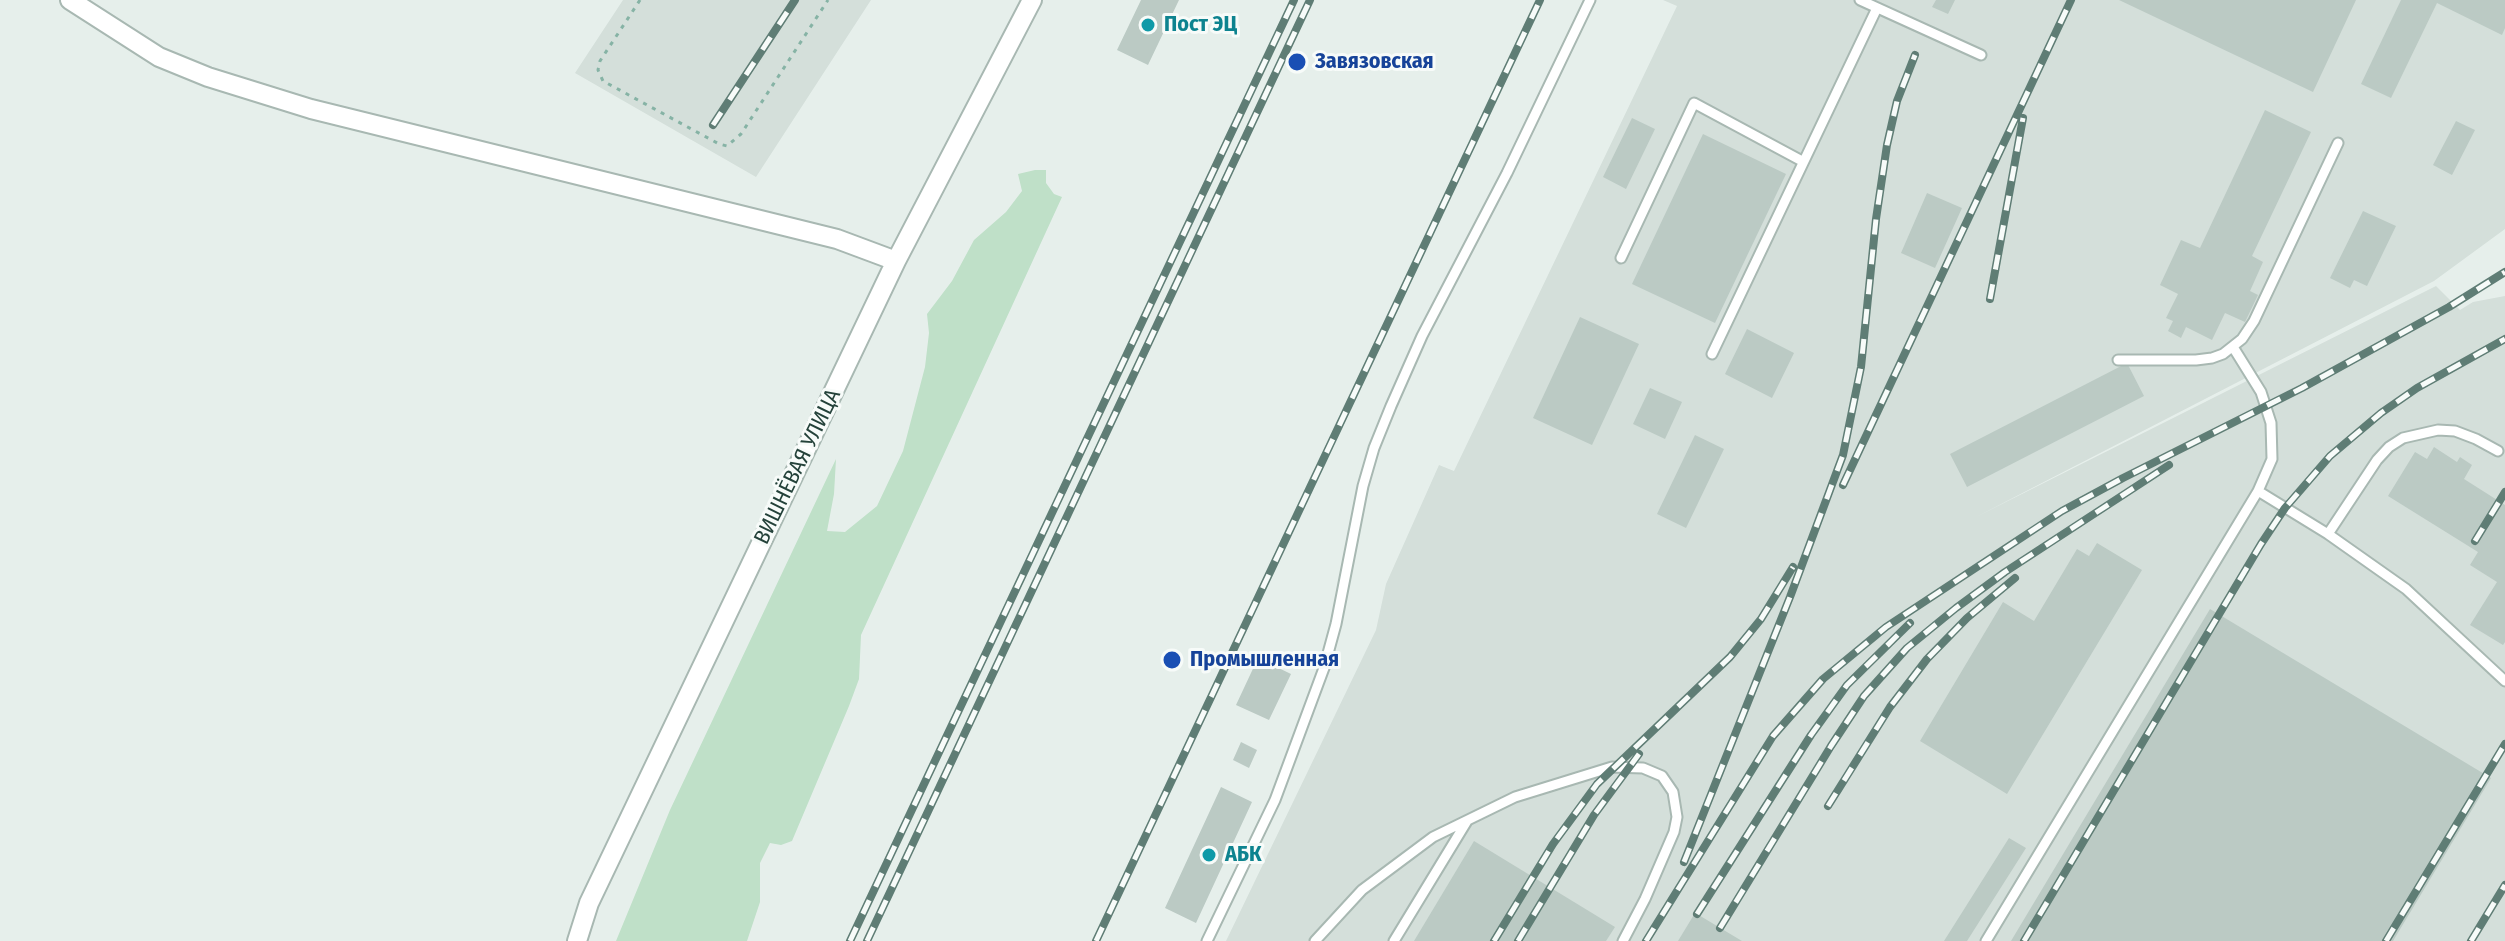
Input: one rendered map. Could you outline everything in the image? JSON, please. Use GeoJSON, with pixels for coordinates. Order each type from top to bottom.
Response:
{"type":"FeatureCollection","features":[{"type":"Feature","properties":{"kind":"street"},"geometry":{"type":"LineString","coordinates":[[70,0],[159,57],[208,77],[311,109],[837,239],[896,261]]}},
{"type":"Feature","properties":{"kind":"street","name":"ВИШНЁВАЯ УЛИЦА"},"geometry":{"type":"LineString","coordinates":[[577,941],[589,903],[896,261],[1032,0]]}},
{"type":"Feature","properties":{"kind":"lane"},"geometry":{"type":"LineString","coordinates":[[1207,941],[1275,800],[1320,682],[1336,624],[1363,486],[1391,406],[1422,336],[1526,135],[1590,0]]}},
{"type":"Feature","properties":{"kind":"lane"},"geometry":{"type":"LineString","coordinates":[[1860,0],[1981,55]]}},
{"type":"Feature","properties":{"kind":"lane"},"geometry":{"type":"LineString","coordinates":[[1712,354],[1877,8]]}},
{"type":"Feature","properties":{"kind":"lane"},"geometry":{"type":"LineString","coordinates":[[1621,258],[1694,103],[1802,161]]}},
{"type":"Feature","properties":{"kind":"lane"},"geometry":{"type":"LineString","coordinates":[[2118,360],[2212,358],[2242,339],[2254,321],[2338,143]]}},
{"type":"Feature","properties":{"kind":"lane"},"geometry":{"type":"LineString","coordinates":[[1986,941],[2258,491],[2272,459],[2271,423],[2261,392],[2233,347]]}},
{"type":"Feature","properties":{"kind":"lane"},"geometry":{"type":"LineString","coordinates":[[2328,534],[2377,460],[2403,438],[2438,430],[2455,431],[2498,451]]}},
{"type":"Feature","properties":{"kind":"lane"},"geometry":{"type":"LineString","coordinates":[[2258,491],[2328,534],[2426,605],[2505,681]]}},
{"type":"Feature","properties":{"kind":"lane"},"geometry":{"type":"LineString","coordinates":[[1315,941],[1373,881],[1433,837],[1469,818],[1515,797],[1612,767],[1643,768],[1662,776],[1669,784],[1677,817],[1674,832],[1645,899],[1623,941]]}},
{"type":"Feature","properties":{"kind":"lane"},"geometry":{"type":"LineString","coordinates":[[1394,941],[1469,818]]}},
{"type":"Feature","properties":{"kind":"path"},"geometry":{"type":"LineString","coordinates":[[640,0],[600,61],[598,70],[603,81],[727,146],[741,134],[828,0]]}},
{"type":"Feature","properties":{"kind":"shaded area"},"geometry":{"type":"Polygon","coordinates":[[[623,0],[871,0],[756,177],[575,73],[623,0]]]}},
{"type":"Feature","properties":{"kind":"shaded area"},"geometry":{"type":"Polygon","coordinates":[[[1663,0],[2505,0],[2505,229],[2434,281],[1974,518],[2436,286],[2460,310],[2473,302],[2505,296],[2505,941],[1226,941],[1376,630],[1386,584],[1439,465],[1454,471],[1677,6],[1663,0]]]}},
{"type":"Feature","properties":{"kind":"green space"},"geometry":{"type":"Polygon","coordinates":[[[1046,170],[1046,183],[1054,194],[1062,197],[861,635],[859,679],[792,841],[781,845],[770,843],[760,863],[760,902],[747,941],[616,941],[670,810],[836,459],[827,531],[845,532],[877,506],[903,451],[925,367],[929,333],[927,314],[952,281],[974,240],[1006,212],[1022,191],[1018,174],[1046,170]]]}},
{"type":"Feature","properties":{"kind":"building","name":"Пост ЭЦ"},"geometry":{"type":"Polygon","coordinates":[[[1141,0],[1179,0],[1148,65],[1117,50],[1141,0]]]}},
{"type":"Feature","properties":{"kind":"building"},"geometry":{"type":"Polygon","coordinates":[[[1936,0],[1955,0],[1948,14],[1932,7],[1936,0]]]}},
{"type":"Feature","properties":{"kind":"building"},"geometry":{"type":"Polygon","coordinates":[[[2119,0],[2356,0],[2313,92],[2119,0]]]}},
{"type":"Feature","properties":{"kind":"building"},"geometry":{"type":"Polygon","coordinates":[[[2401,0],[2505,0],[2505,28],[2502,35],[2437,3],[2391,98],[2361,84],[2401,0]]]}},
{"type":"Feature","properties":{"kind":"building"},"geometry":{"type":"Polygon","coordinates":[[[2265,110],[2311,132],[2252,256],[2263,262],[2250,291],[2258,295],[2245,322],[2225,313],[2212,340],[2186,327],[2181,338],[2168,331],[2173,321],[2166,318],[2178,294],[2160,285],[2181,240],[2200,248],[2265,110]]]}},
{"type":"Feature","properties":{"kind":"building"},"geometry":{"type":"Polygon","coordinates":[[[1632,118],[1655,129],[1626,189],[1603,177],[1632,118]]]}},
{"type":"Feature","properties":{"kind":"building"},"geometry":{"type":"Polygon","coordinates":[[[2456,121],[2475,130],[2452,175],[2433,165],[2456,121]]]}},
{"type":"Feature","properties":{"kind":"building"},"geometry":{"type":"Polygon","coordinates":[[[1703,134],[1786,174],[1715,323],[1632,284],[1703,134]]]}},
{"type":"Feature","properties":{"kind":"building"},"geometry":{"type":"Polygon","coordinates":[[[1927,193],[1962,208],[1935,268],[1901,253],[1927,193]]]}},
{"type":"Feature","properties":{"kind":"building"},"geometry":{"type":"Polygon","coordinates":[[[2363,211],[2396,226],[2367,286],[2354,280],[2350,288],[2330,278],[2363,211]]]}},
{"type":"Feature","properties":{"kind":"building"},"geometry":{"type":"Polygon","coordinates":[[[1580,317],[1639,344],[1592,445],[1533,418],[1580,317]]]}},
{"type":"Feature","properties":{"kind":"building"},"geometry":{"type":"Polygon","coordinates":[[[1747,329],[1794,353],[1772,398],[1725,374],[1747,329]]]}},
{"type":"Feature","properties":{"kind":"building"},"geometry":{"type":"Polygon","coordinates":[[[2127,363],[2144,396],[1967,487],[1950,454],[2127,363]]]}},
{"type":"Feature","properties":{"kind":"building"},"geometry":{"type":"Polygon","coordinates":[[[1650,388],[1682,402],[1665,439],[1633,424],[1650,388]]]}},
{"type":"Feature","properties":{"kind":"building"},"geometry":{"type":"Polygon","coordinates":[[[1695,435],[1724,449],[1686,528],[1657,514],[1695,435]]]}},
{"type":"Feature","properties":{"kind":"building"},"geometry":{"type":"Polygon","coordinates":[[[2434,447],[2457,462],[2460,457],[2472,465],[2464,479],[2505,505],[2503,645],[2470,625],[2497,582],[2470,565],[2478,552],[2388,496],[2415,452],[2427,459],[2434,447]]]}},
{"type":"Feature","properties":{"kind":"building"},"geometry":{"type":"Polygon","coordinates":[[[2097,543],[2142,570],[2007,794],[1920,741],[2003,602],[2034,621],[2077,549],[2089,556],[2097,543]]]}},
{"type":"Feature","properties":{"kind":"building"},"geometry":{"type":"Polygon","coordinates":[[[2210,609],[2491,778],[2393,941],[2011,941],[2210,609]]]}},
{"type":"Feature","properties":{"kind":"building"},"geometry":{"type":"Polygon","coordinates":[[[1258,658],[1291,674],[1269,720],[1236,705],[1258,658]]]}},
{"type":"Feature","properties":{"kind":"building"},"geometry":{"type":"Polygon","coordinates":[[[1241,742],[1257,750],[1249,768],[1233,760],[1241,742]]]}},
{"type":"Feature","properties":{"kind":"building","name":"АБК"},"geometry":{"type":"Polygon","coordinates":[[[1221,787],[1252,802],[1196,923],[1165,908],[1221,787]]]}},
{"type":"Feature","properties":{"kind":"building"},"geometry":{"type":"Polygon","coordinates":[[[2009,838],[2026,848],[1967,941],[1944,941],[2009,838]]]}},
{"type":"Feature","properties":{"kind":"building"},"geometry":{"type":"Polygon","coordinates":[[[1474,841],[1615,927],[1606,941],[1414,941],[1474,841]]]}},
{"type":"Feature","properties":{"kind":"building"},"geometry":{"type":"Polygon","coordinates":[[[1697,914],[1742,941],[1678,941],[1697,914]]]}},
{"type":"Feature","properties":{"kind":"railway"},"geometry":{"type":"LineString","coordinates":[[713,125],[795,0]]}},
{"type":"Feature","properties":{"kind":"railway"},"geometry":{"type":"LineString","coordinates":[[850,941],[1294,0]]}},
{"type":"Feature","properties":{"kind":"railway"},"geometry":{"type":"LineString","coordinates":[[867,941],[1310,0]]}},
{"type":"Feature","properties":{"kind":"railway"},"geometry":{"type":"LineString","coordinates":[[1096,941],[1540,0]]}},
{"type":"Feature","properties":{"kind":"railway"},"geometry":{"type":"LineString","coordinates":[[1843,485],[2071,0]]}},
{"type":"Feature","properties":{"kind":"railway"},"geometry":{"type":"LineString","coordinates":[[1684,862],[1843,455],[1861,367],[1887,145],[1897,101],[1915,55]]}},
{"type":"Feature","properties":{"kind":"railway"},"geometry":{"type":"LineString","coordinates":[[1990,299],[2023,118]]}},
{"type":"Feature","properties":{"kind":"railway"},"geometry":{"type":"LineString","coordinates":[[1646,941],[1773,736],[1823,679],[1886,627],[2062,511],[2302,388],[2449,307],[2505,272]]}},
{"type":"Feature","properties":{"kind":"railway"},"geometry":{"type":"LineString","coordinates":[[2024,941],[2285,508],[2330,456],[2381,413],[2417,388],[2505,339]]}},
{"type":"Feature","properties":{"kind":"railway"},"geometry":{"type":"LineString","coordinates":[[1720,928],[1864,696],[1907,648],[2005,572],[2169,465]]}},
{"type":"Feature","properties":{"kind":"railway"},"geometry":{"type":"LineString","coordinates":[[2475,541],[2505,492]]}},
{"type":"Feature","properties":{"kind":"railway"},"geometry":{"type":"LineString","coordinates":[[1494,941],[1553,844],[1597,784],[1730,657],[1761,619],[1793,567]]}},
{"type":"Feature","properties":{"kind":"railway"},"geometry":{"type":"LineString","coordinates":[[1828,806],[1890,707],[1927,659],[1967,618],[2015,578]]}},
{"type":"Feature","properties":{"kind":"railway"},"geometry":{"type":"LineString","coordinates":[[1697,914],[1811,735],[1847,685],[1910,623]]}},
{"type":"Feature","properties":{"kind":"railway"},"geometry":{"type":"LineString","coordinates":[[2386,941],[2505,744]]}},
{"type":"Feature","properties":{"kind":"railway"},"geometry":{"type":"LineString","coordinates":[[1518,941],[1594,815],[1639,754]]}},
{"type":"Feature","properties":{"kind":"railway"},"geometry":{"type":"LineString","coordinates":[[2471,941],[2505,885]]}},
{"type":"Feature","properties":{"kind":"place","name":"Пост ЭЦ"},"geometry":{"type":"Point","coordinates":[1148,25]}},
{"type":"Feature","properties":{"kind":"place","name":"Завязовская"},"geometry":{"type":"Point","coordinates":[1297,62]}},
{"type":"Feature","properties":{"kind":"place","name":"Промышленная"},"geometry":{"type":"Point","coordinates":[1172,660]}},
{"type":"Feature","properties":{"kind":"place","name":"АБК"},"geometry":{"type":"Point","coordinates":[1209,855]}}]}
